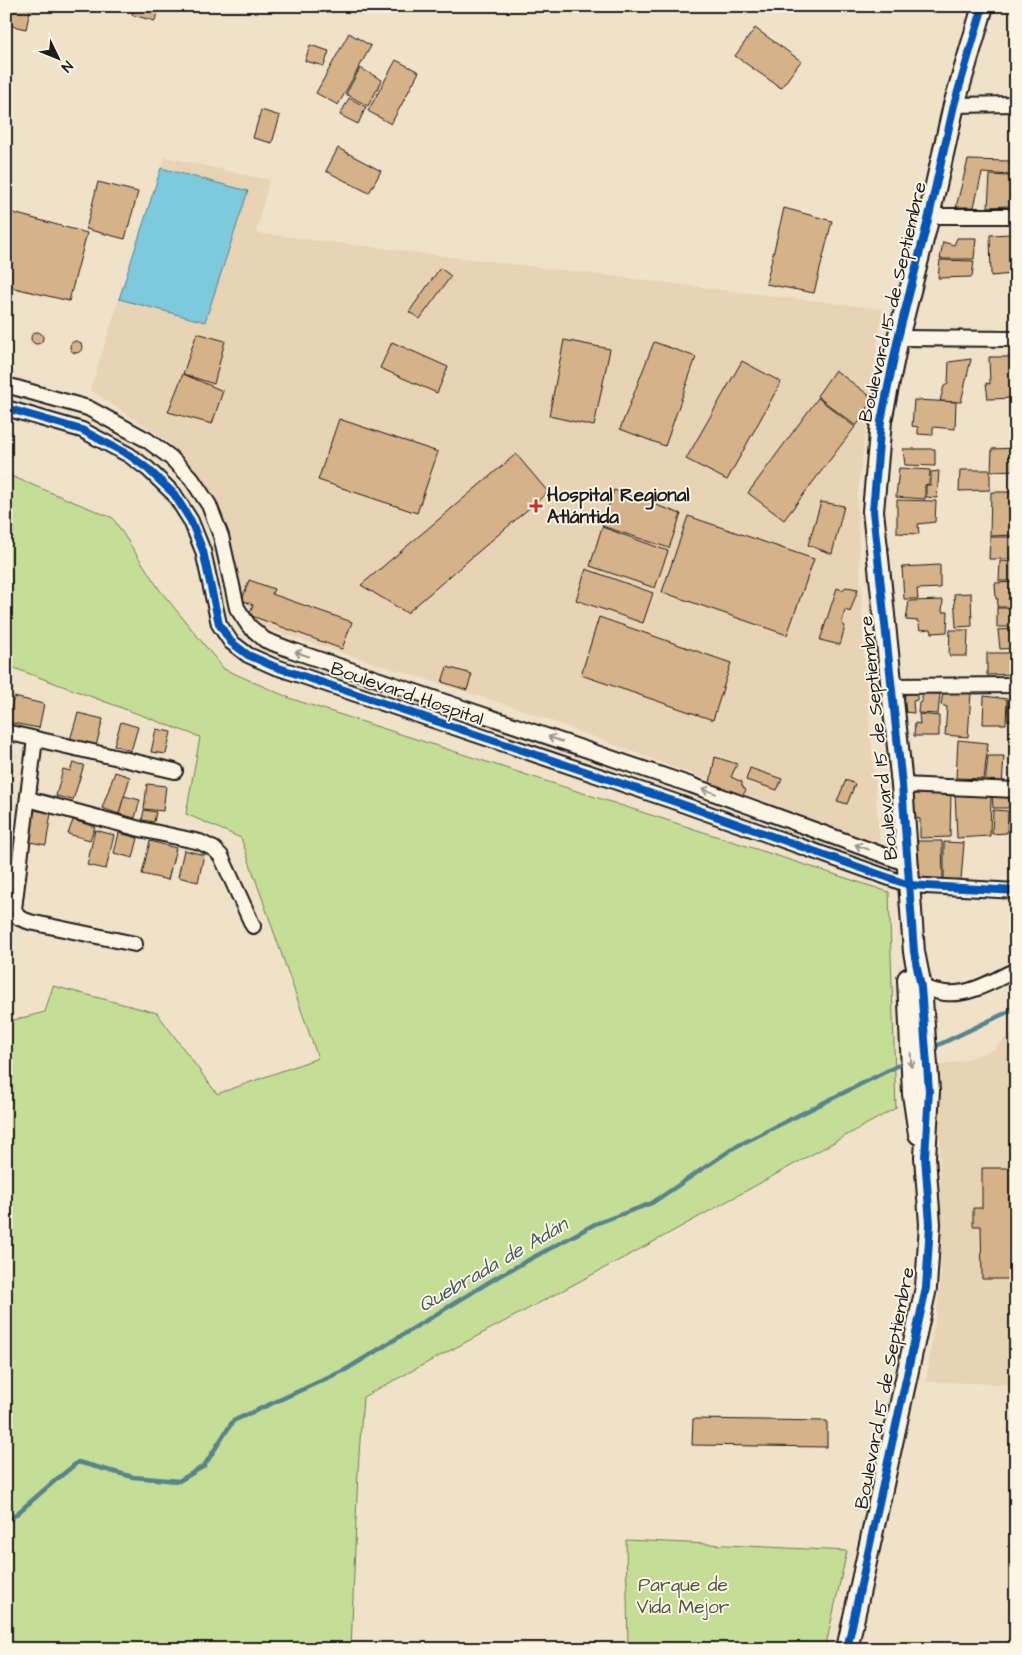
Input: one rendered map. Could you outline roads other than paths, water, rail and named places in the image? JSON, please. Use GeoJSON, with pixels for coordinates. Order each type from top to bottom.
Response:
{"type":"FeatureCollection","features":[{"type":"Feature","properties":{"kind":"street","name":"Boulevard 15 de Septiembre"},"geometry":{"type":"LineString","coordinates":[[925,1157],[914,1107],[914,952],[908,864],[902,785],[873,511],[880,422],[898,338],[929,216],[954,105],[982,6]]}},
{"type":"Feature","properties":{"kind":"street"},"geometry":{"type":"LineString","coordinates":[[954,105],[1016,104]]}},
{"type":"Feature","properties":{"kind":"street"},"geometry":{"type":"LineString","coordinates":[[929,216],[1016,216]]}},
{"type":"Feature","properties":{"kind":"street"},"geometry":{"type":"LineString","coordinates":[[898,338],[1016,339]]}},
{"type":"Feature","properties":{"kind":"street","name":"Boulevard Hospital"},"geometry":{"type":"LineString","coordinates":[[6,385],[88,408],[147,440],[166,454],[191,478],[209,505],[221,536],[237,608],[249,626],[265,640],[691,785],[908,864]]}},
{"type":"Feature","properties":{"kind":"street","name":"Boulevard Hospital"},"geometry":{"type":"LineString","coordinates":[[6,408],[82,430],[130,456],[148,469],[174,494],[191,520],[203,551],[219,624],[231,642],[248,655],[273,666],[673,800],[909,885],[1016,891]]}},
{"type":"Feature","properties":{"kind":"street"},"geometry":{"type":"LineString","coordinates":[[891,686],[1016,685]]}},
{"type":"Feature","properties":{"kind":"street"},"geometry":{"type":"LineString","coordinates":[[6,732],[175,771]]}},
{"type":"Feature","properties":{"kind":"street"},"geometry":{"type":"LineString","coordinates":[[35,739],[14,909],[19,918],[30,922],[135,944]]}},
{"type":"Feature","properties":{"kind":"street"},"geometry":{"type":"LineString","coordinates":[[902,785],[1016,790]]}},
{"type":"Feature","properties":{"kind":"street"},"geometry":{"type":"LineString","coordinates":[[28,799],[140,829],[200,842],[214,849],[221,856],[254,926]]}},
{"type":"Feature","properties":{"kind":"street"},"geometry":{"type":"LineString","coordinates":[[914,986],[948,994],[961,993],[974,990],[1016,970]]}},
{"type":"Feature","properties":{"kind":"street","name":"Boulevard 15 de Septiembre"},"geometry":{"type":"LineString","coordinates":[[847,1649],[926,1288],[930,1224],[925,1157],[929,1091],[924,1026],[914,986]]}},
{"type":"Feature","properties":{"kind":"water"},"geometry":{"type":"Polygon","coordinates":[[[161,168],[248,191],[205,322],[119,299],[161,168]]]}},
{"type":"Feature","properties":{"kind":"waterway","name":"Quebrada de Adán"},"geometry":{"type":"LineString","coordinates":[[932,1048],[1016,1008]]}},
{"type":"Feature","properties":{"kind":"waterway","name":"Quebrada de Adán"},"geometry":{"type":"LineString","coordinates":[[6,1523],[78,1462],[133,1477],[179,1481],[204,1466],[233,1421],[345,1370],[499,1276],[595,1224],[652,1203],[735,1147],[905,1062]]}},
{"type":"Feature","properties":{"kind":"place","name":"Hospital Regional Atlántida"},"geometry":{"type":"Point","coordinates":[536,506]}},
{"type":"Feature","properties":{"kind":"park label","name":"Parque de Vida Mejor"},"geometry":{"type":"Point","coordinates":[683,1596]}}]}
